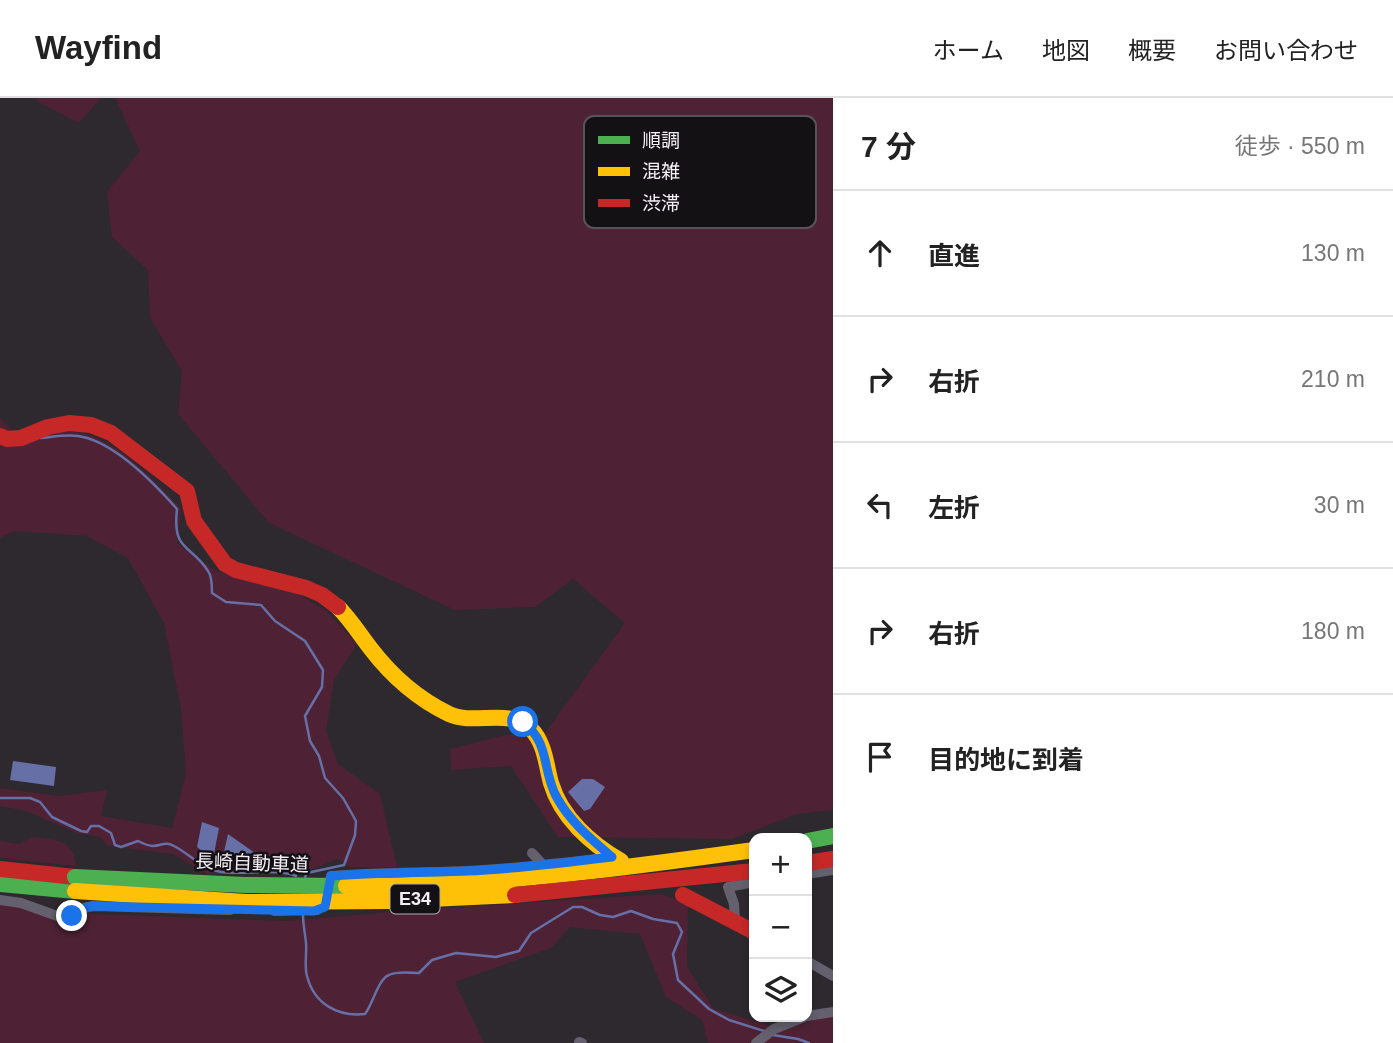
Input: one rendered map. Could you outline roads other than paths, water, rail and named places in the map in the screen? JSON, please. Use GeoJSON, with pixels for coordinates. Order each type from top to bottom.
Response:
{"type":"FeatureCollection","features":[{"type":"Feature","properties":{"kind":"main road"},"geometry":{"type":"LineString","coordinates":[[0,436],[5,439],[26,437],[57,425],[76,424],[91,425],[115,434],[187,491],[192,502],[194,521],[227,566],[291,584],[330,600],[345,613],[400,683],[450,715],[480,721],[504,717],[523,722],[532,729],[541,742],[555,795],[578,828],[617,859]]}},
{"type":"Feature","properties":{"kind":"main road"},"geometry":{"type":"LineString","coordinates":[[812,840],[833,836]]}},
{"type":"Feature","properties":{"kind":"main road","name":"長崎自動車道"},"geometry":{"type":"LineString","coordinates":[[0,884],[386,886],[509,880],[749,851]]}},
{"type":"Feature","properties":{"kind":"main road"},"geometry":{"type":"LineString","coordinates":[[812,862],[833,859]]}},
{"type":"Feature","properties":{"kind":"main road","name":"長崎自動車道"},"geometry":{"type":"LineString","coordinates":[[0,869],[75,884],[246,902],[387,901],[510,895],[749,871]]}},
{"type":"Feature","properties":{"kind":"main road"},"geometry":{"type":"LineString","coordinates":[[683,895],[749,929]]}},
{"type":"Feature","properties":{"kind":"street"},"geometry":{"type":"LineString","coordinates":[[532,853],[544,866]]}},
{"type":"Feature","properties":{"kind":"street"},"geometry":{"type":"LineString","coordinates":[[0,900],[20,903],[64,918],[93,906],[314,911],[325,907],[331,876],[465,871],[617,859]]}},
{"type":"Feature","properties":{"kind":"street"},"geometry":{"type":"LineString","coordinates":[[812,873],[833,870]]}},
{"type":"Feature","properties":{"kind":"street"},"geometry":{"type":"LineString","coordinates":[[735,922],[734,904],[727,887],[749,883]]}},
{"type":"Feature","properties":{"kind":"street"},"geometry":{"type":"LineString","coordinates":[[812,964],[833,976]]}},
{"type":"Feature","properties":{"kind":"street"},"geometry":{"type":"LineString","coordinates":[[812,1015],[833,1012]]}},
{"type":"Feature","properties":{"kind":"street"},"geometry":{"type":"LineString","coordinates":[[760,1040],[774,1029],[791,1022]]}},
{"type":"Feature","properties":{"kind":"water"},"geometry":{"type":"Polygon","coordinates":[[[13,761],[56,767],[54,786],[10,780],[13,761]]]}},
{"type":"Feature","properties":{"kind":"water"},"geometry":{"type":"Polygon","coordinates":[[[582,779],[593,779],[605,787],[590,809],[584,811],[568,792],[582,779]]]}},
{"type":"Feature","properties":{"kind":"water"},"geometry":{"type":"Polygon","coordinates":[[[202,822],[219,828],[214,854],[197,847],[202,822]]]}},
{"type":"Feature","properties":{"kind":"water"},"geometry":{"type":"Polygon","coordinates":[[[228,834],[255,853],[254,858],[224,852],[228,834]]]}},
{"type":"Feature","properties":{"kind":"waterway"},"geometry":{"type":"LineString","coordinates":[[40,438],[78,436],[119,454],[157,487],[177,509],[177,533],[184,546],[202,562],[209,573],[212,593],[226,602],[261,605],[275,621],[305,641],[323,670],[322,687],[305,716],[310,741],[319,756],[325,778],[343,798],[356,821],[355,835],[344,865],[307,873],[305,877]]}},
{"type":"Feature","properties":{"kind":"waterway"},"geometry":{"type":"LineString","coordinates":[[0,798],[30,798],[40,802],[52,817],[81,831],[87,832],[91,826],[99,826],[111,833],[115,845],[121,847],[138,841],[151,846],[168,844],[202,865],[221,872],[280,872],[296,876]]}},
{"type":"Feature","properties":{"kind":"waterway"},"geometry":{"type":"LineString","coordinates":[[303,915],[306,972],[310,986],[321,1001],[337,1011],[365,1014],[385,977],[400,973],[419,973],[432,960],[456,953],[496,957],[519,951],[531,933],[573,907],[582,907],[600,915],[613,917],[631,911],[653,919],[677,923],[682,932],[673,954],[678,980],[709,1009],[729,1020],[767,1032]]}},
{"type":"Feature","properties":{"kind":"waterway"},"geometry":{"type":"LineString","coordinates":[[773,1035],[809,1043]]}}]}
